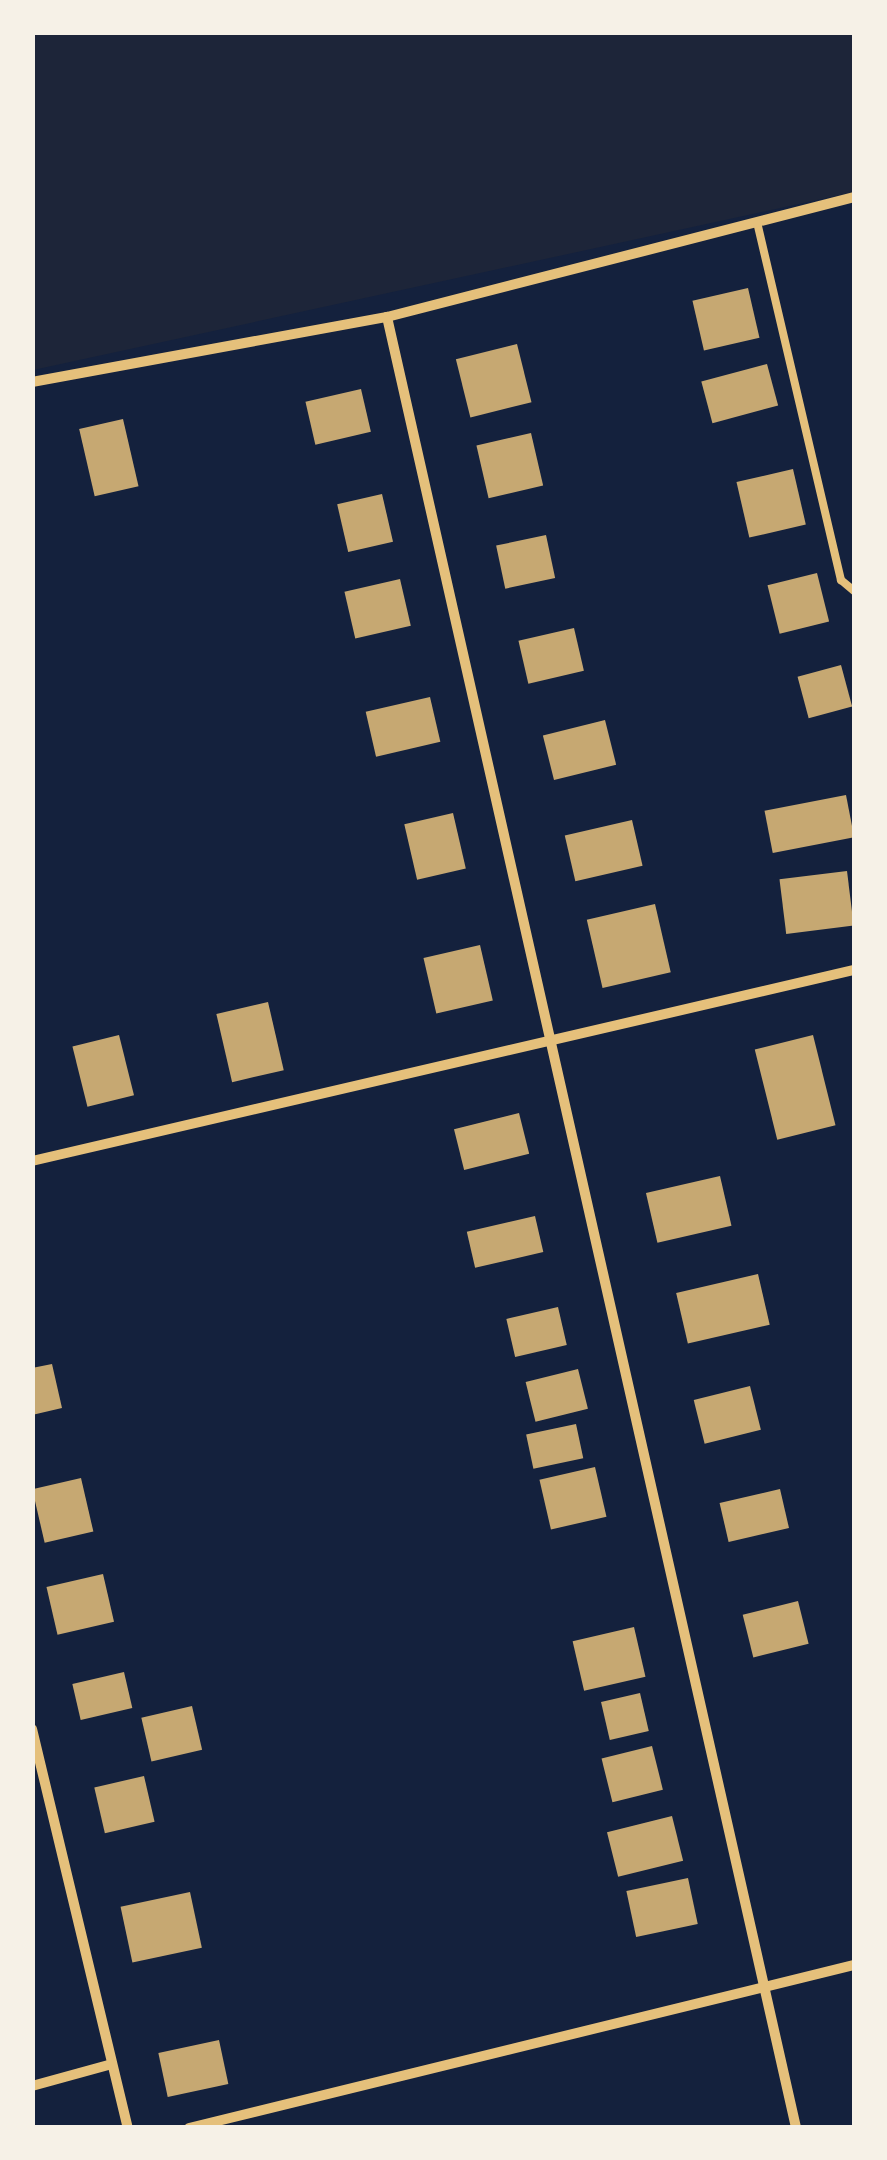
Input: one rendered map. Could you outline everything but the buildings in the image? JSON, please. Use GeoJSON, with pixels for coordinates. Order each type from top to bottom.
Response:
{"type":"FeatureCollection","features":[{"type":"Feature","properties":{"kind":"street"},"geometry":{"type":"LineString","coordinates":[[32,382],[387,317],[854,197]]}},
{"type":"Feature","properties":{"kind":"street"},"geometry":{"type":"LineString","coordinates":[[387,317],[796,2128]]}},
{"type":"Feature","properties":{"kind":"street"},"geometry":{"type":"LineString","coordinates":[[32,1161],[552,1044],[854,970]]}},
{"type":"Feature","properties":{"kind":"street"},"geometry":{"type":"LineString","coordinates":[[32,1729],[128,2128]]}},
{"type":"Feature","properties":{"kind":"street"},"geometry":{"type":"LineString","coordinates":[[189,2128],[854,1965]]}},
{"type":"Feature","properties":{"kind":"street"},"geometry":{"type":"LineString","coordinates":[[32,2086],[112,2064]]}},
{"type":"Feature","properties":{"kind":"lane"},"geometry":{"type":"LineString","coordinates":[[757,222],[841,580],[854,592]]}},
{"type":"Feature","properties":{"kind":"shaded area"},"geometry":{"type":"Polygon","coordinates":[[[32,33],[854,33],[854,192],[33,370],[32,33]]]}}]}
